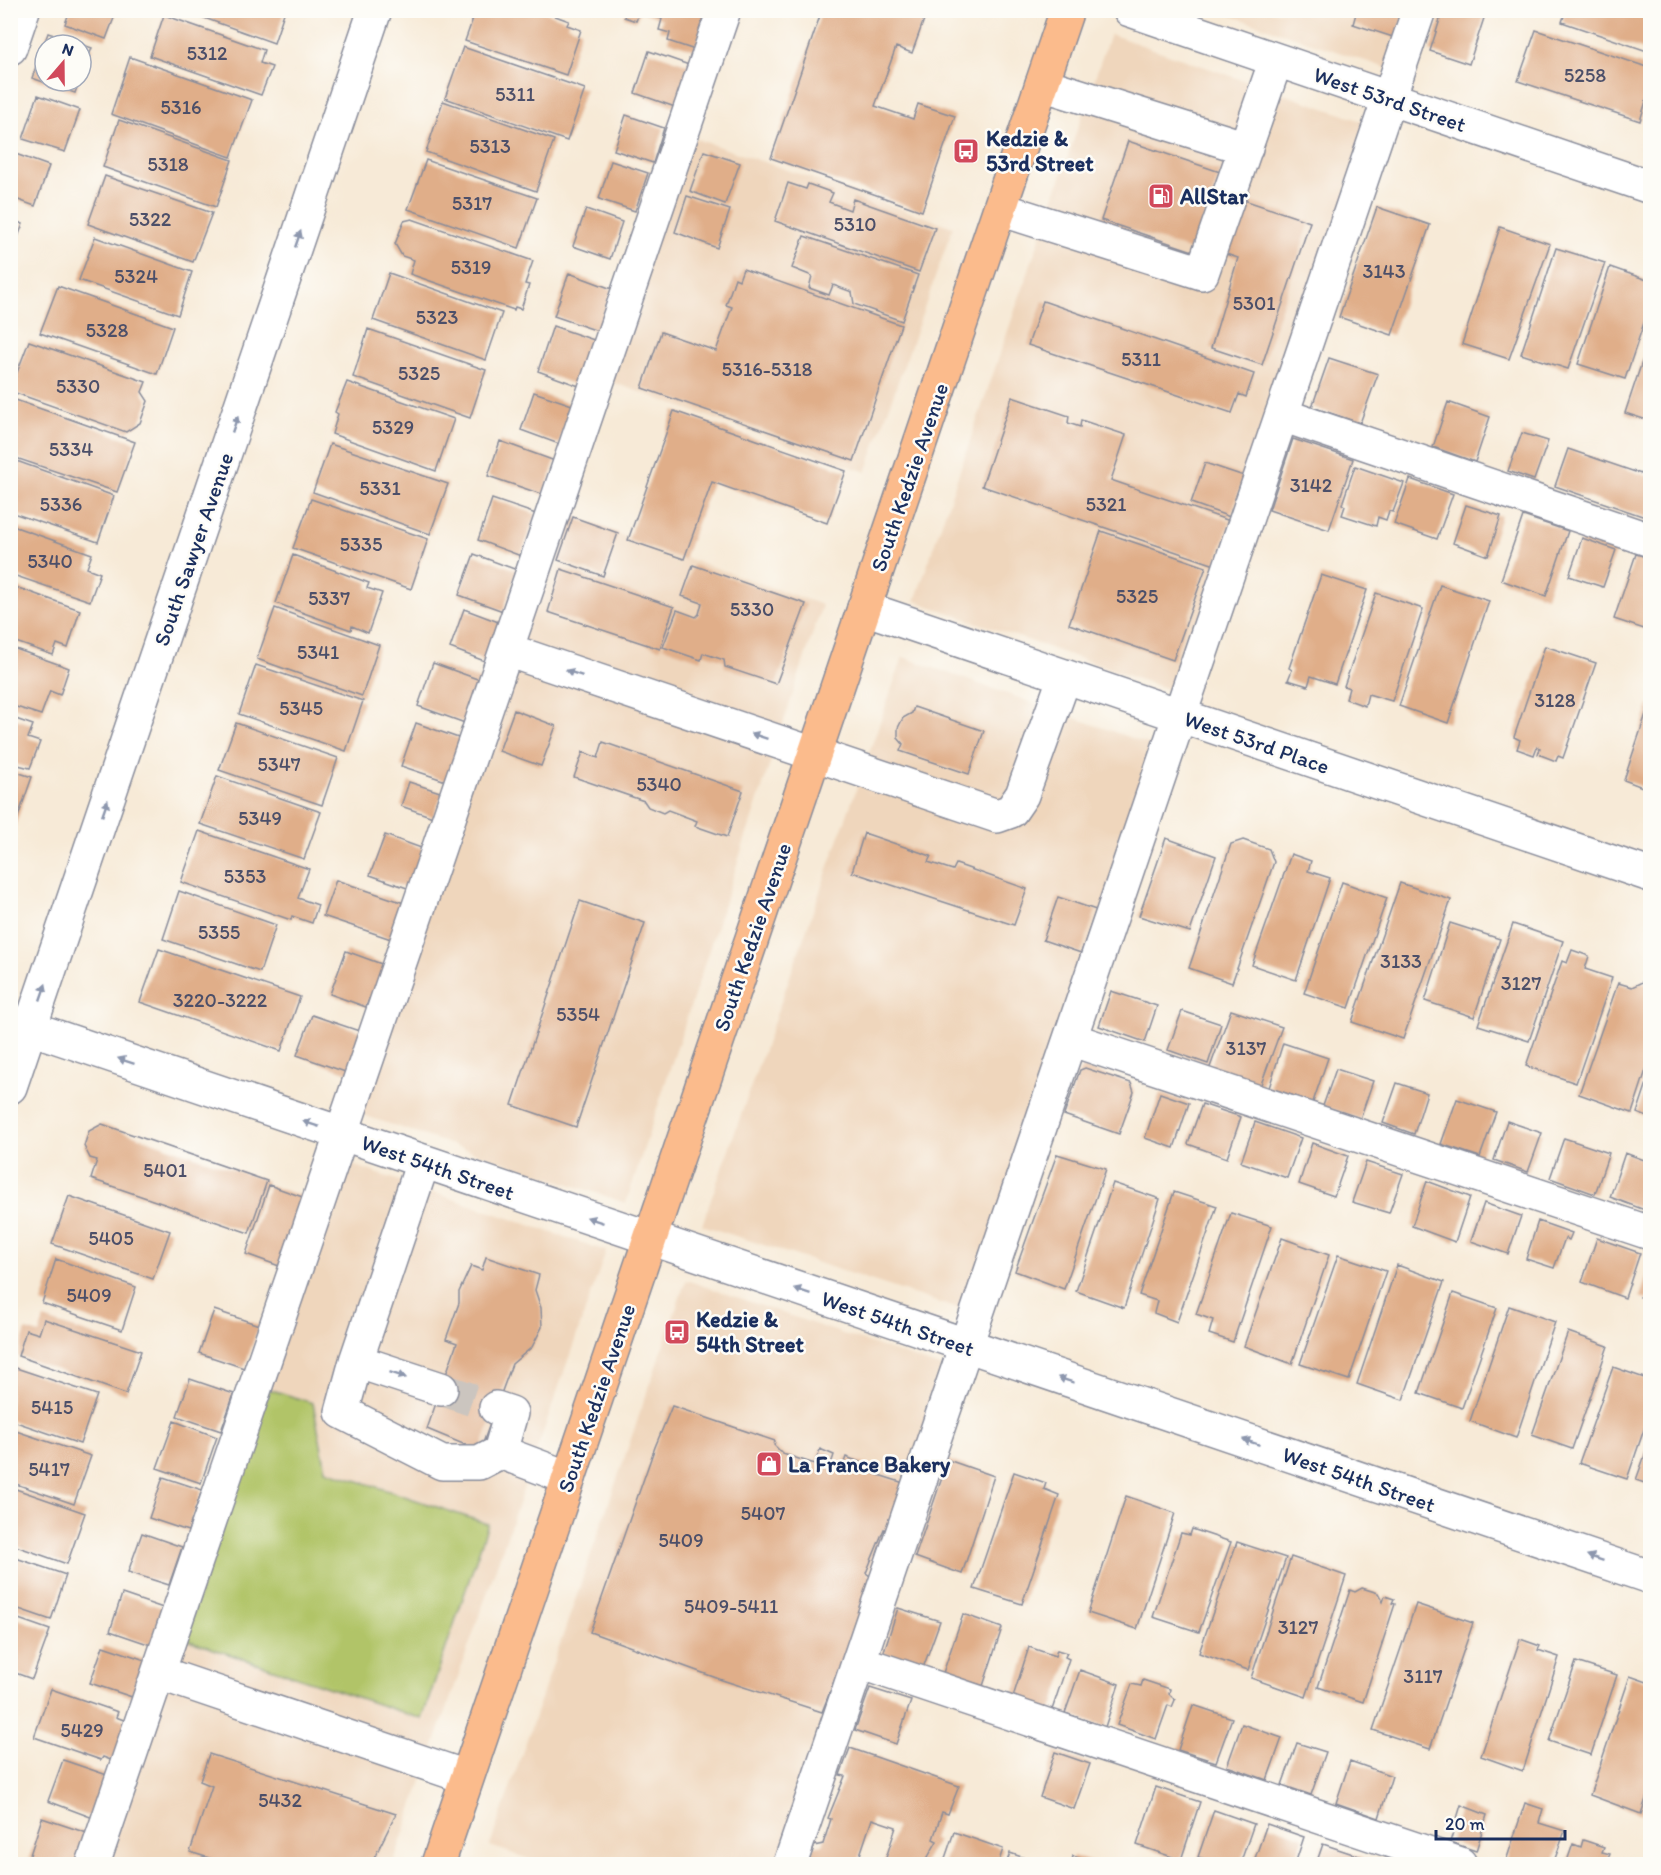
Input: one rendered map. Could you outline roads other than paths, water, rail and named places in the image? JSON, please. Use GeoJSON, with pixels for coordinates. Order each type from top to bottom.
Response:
{"type":"FeatureCollection","features":[{"type":"Feature","properties":{"kind":"main road","name":"South Kedzie Avenue"},"geometry":{"type":"LineString","coordinates":[[441,1864],[466,1777],[1067,10]]}},
{"type":"Feature","properties":{"kind":"street"},"geometry":{"type":"LineString","coordinates":[[10,48],[23,10]]}},
{"type":"Feature","properties":{"kind":"street","name":"South Sawyer Avenue"},"geometry":{"type":"LineString","coordinates":[[10,1088],[20,1024],[375,10]]}},
{"type":"Feature","properties":{"kind":"street"},"geometry":{"type":"LineString","coordinates":[[93,1864],[724,10]]}},
{"type":"Feature","properties":{"kind":"street","name":"West 53rd Street"},"geometry":{"type":"LineString","coordinates":[[1130,10],[1650,188]]}},
{"type":"Feature","properties":{"kind":"street"},"geometry":{"type":"LineString","coordinates":[[790,1864],[1419,10]]}},
{"type":"Feature","properties":{"kind":"street"},"geometry":{"type":"LineString","coordinates":[[1000,209],[1202,273],[1276,60]]}},
{"type":"Feature","properties":{"kind":"street"},"geometry":{"type":"LineString","coordinates":[[1042,84],[1246,148]]}},
{"type":"Feature","properties":{"kind":"street"},"geometry":{"type":"LineString","coordinates":[[1282,415],[1650,540]]}},
{"type":"Feature","properties":{"kind":"street","name":"West 53rd Place"},"geometry":{"type":"LineString","coordinates":[[864,608],[1650,876]]}},
{"type":"Feature","properties":{"kind":"street"},"geometry":{"type":"LineString","coordinates":[[507,650],[997,816],[1011,811],[1022,795],[1065,676]]}},
{"type":"Feature","properties":{"kind":"street","name":"West 54th Street"},"geometry":{"type":"LineString","coordinates":[[20,1024],[650,1240],[1650,1577]]}},
{"type":"Feature","properties":{"kind":"street"},"geometry":{"type":"LineString","coordinates":[[1071,1039],[1650,1233]]}},
{"type":"Feature","properties":{"kind":"street"},"geometry":{"type":"LineString","coordinates":[[423,1162],[356,1361],[342,1412],[442,1463],[490,1457],[569,1478]]}},
{"type":"Feature","properties":{"kind":"street"},"geometry":{"type":"LineString","coordinates":[[356,1361],[441,1389]]}},
{"type":"Feature","properties":{"kind":"street"},"geometry":{"type":"LineString","coordinates":[[490,1457],[511,1413],[496,1408]]}},
{"type":"Feature","properties":{"kind":"street"},"geometry":{"type":"LineString","coordinates":[[859,1662],[1460,1864]]}},
{"type":"Feature","properties":{"kind":"street"},"geometry":{"type":"LineString","coordinates":[[159,1673],[466,1777]]}},
{"type":"Feature","properties":{"kind":"tunnel"},"geometry":{"type":"LineString","coordinates":[[441,1389],[496,1408]]}},
{"type":"Feature","properties":{"kind":"place","name":"Kedzie & 53rd Street"},"geometry":{"type":"Point","coordinates":[966,151]}},
{"type":"Feature","properties":{"kind":"place","name":"AllStar"},"geometry":{"type":"Point","coordinates":[1161,196]}},
{"type":"Feature","properties":{"kind":"place","name":"Kedzie & 54th Street"},"geometry":{"type":"Point","coordinates":[677,1332]}},
{"type":"Feature","properties":{"kind":"place","name":"La France Bakery"},"geometry":{"type":"Point","coordinates":[769,1464]}}]}
